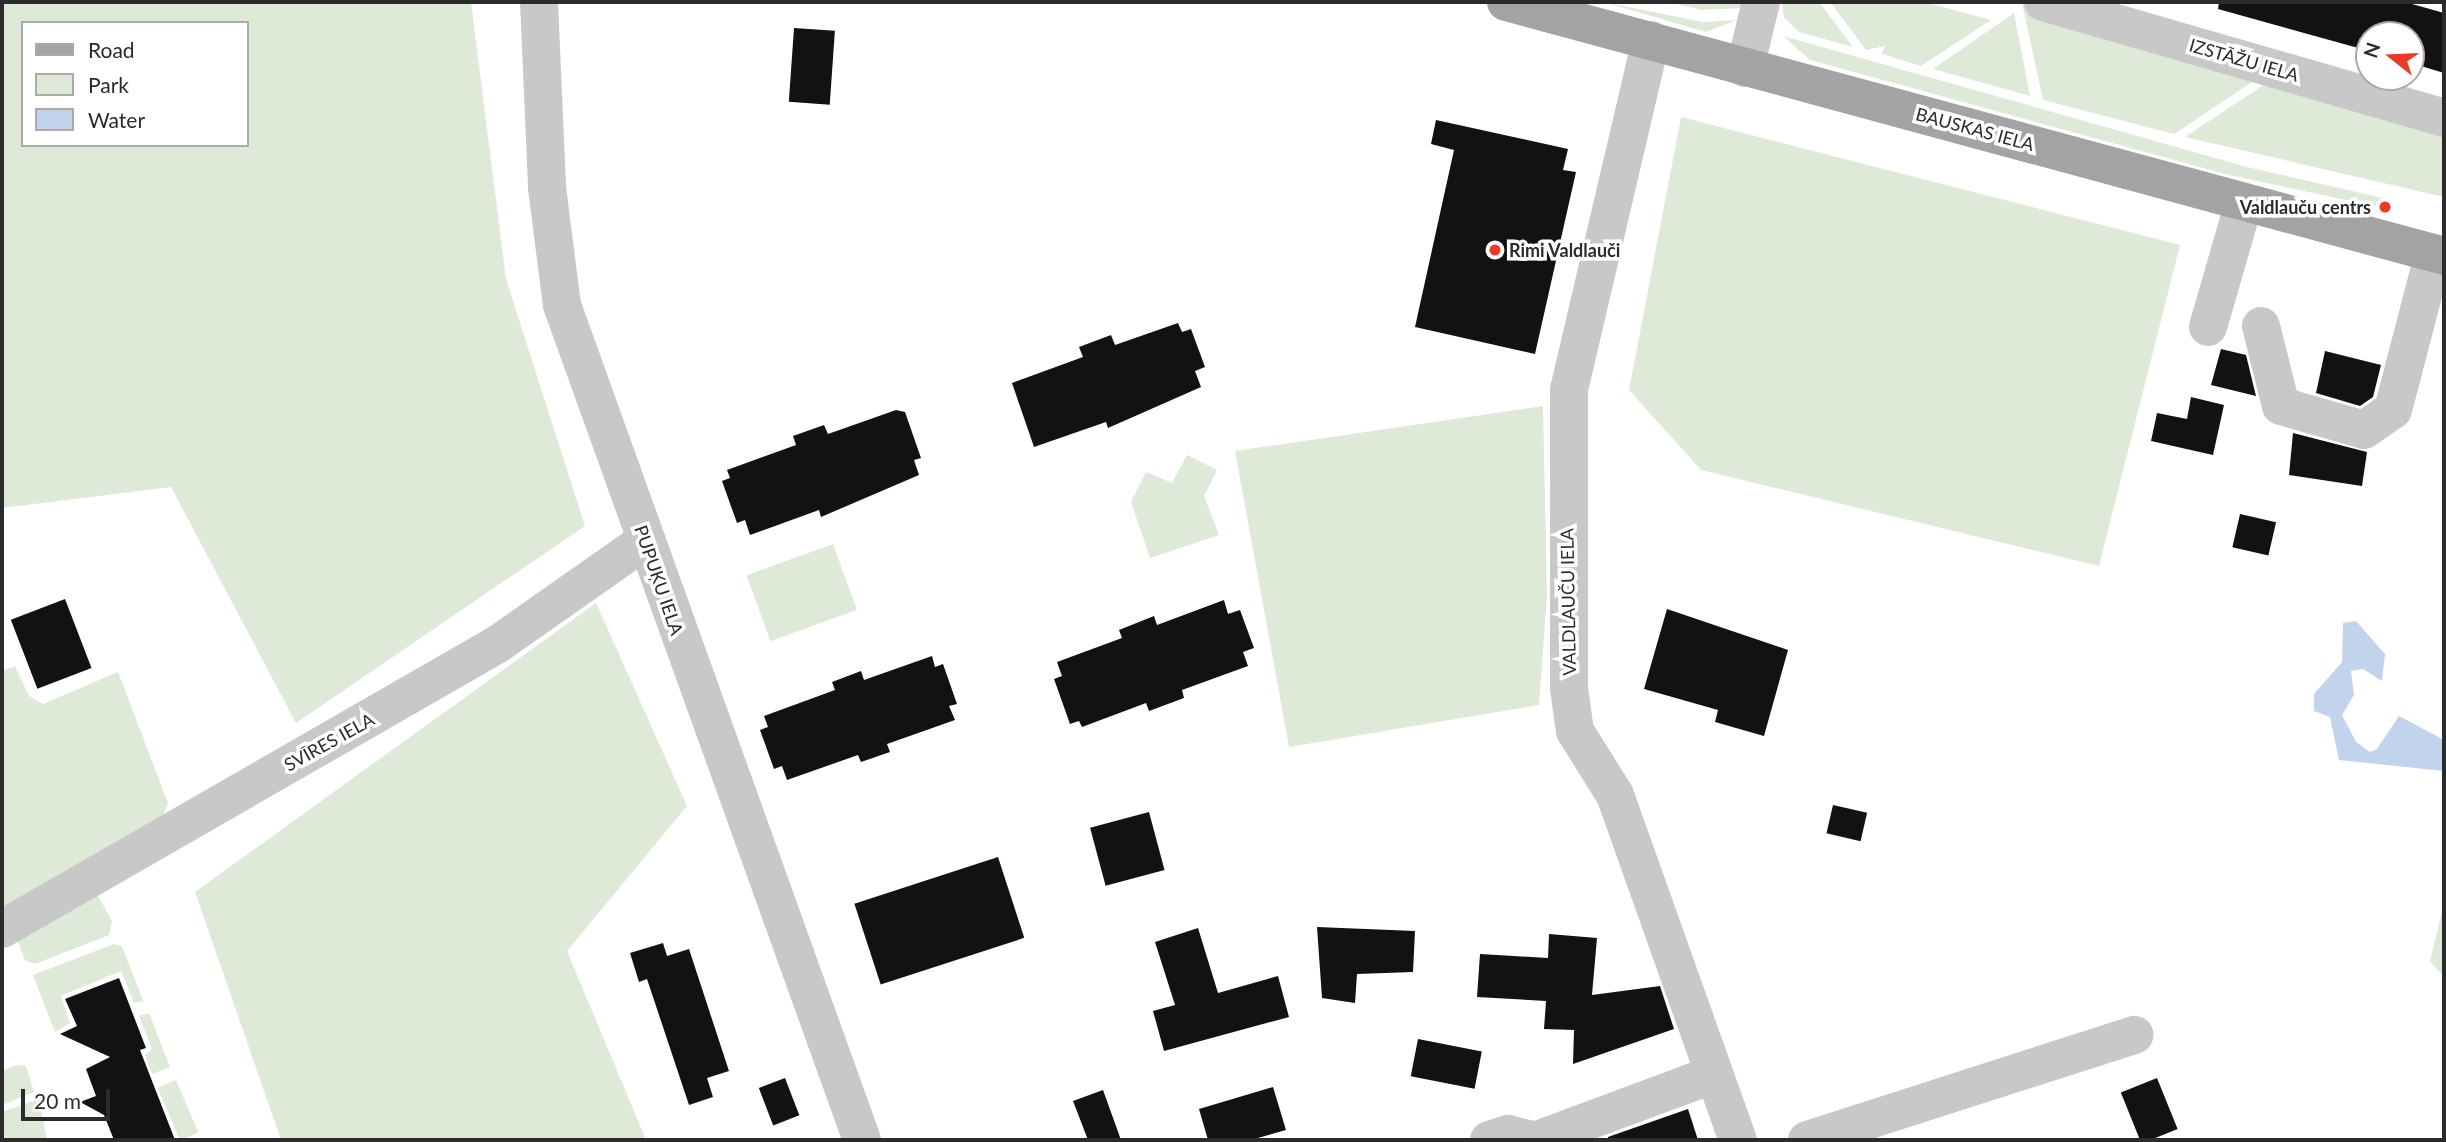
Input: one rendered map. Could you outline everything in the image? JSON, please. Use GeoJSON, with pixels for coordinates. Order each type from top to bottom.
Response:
{"type":"FeatureCollection","features":[{"type":"Feature","properties":{"kind":"main road","name":"BAUSKAS IELA"},"geometry":{"type":"LineString","coordinates":[[1506,2],[2439,254]]}},
{"type":"Feature","properties":{"kind":"street","name":"PUPUĶU IELA"},"geometry":{"type":"LineString","coordinates":[[539,2],[547,188],[562,305],[862,1140]]}},
{"type":"Feature","properties":{"kind":"street"},"geometry":{"type":"LineString","coordinates":[[1745,68],[1762,2]]}},
{"type":"Feature","properties":{"kind":"street","name":"IZSTĀŽU IELA"},"geometry":{"type":"LineString","coordinates":[[2043,2],[2444,118]]}},
{"type":"Feature","properties":{"kind":"street","name":"VALDLAUČU IELA"},"geometry":{"type":"LineString","coordinates":[[1651,40],[1569,390],[1569,688],[1575,731],[1615,795],[1738,1140]]}},
{"type":"Feature","properties":{"kind":"street"},"geometry":{"type":"LineString","coordinates":[[2208,327],[2244,201]]}},
{"type":"Feature","properties":{"kind":"street"},"geometry":{"type":"LineString","coordinates":[[2261,326],[2281,406],[2364,430],[2393,410],[2439,254]]}},
{"type":"Feature","properties":{"kind":"street","name":"SVĪRES IELA"},"geometry":{"type":"LineString","coordinates":[[2,929],[498,645],[646,540]]}},
{"type":"Feature","properties":{"kind":"street"},"geometry":{"type":"LineString","coordinates":[[1807,1140],[2135,1035]]}},
{"type":"Feature","properties":{"kind":"street"},"geometry":{"type":"LineString","coordinates":[[1489,1140],[1508,1134],[1535,1140],[1714,1074]]}},
{"type":"Feature","properties":{"kind":"green space"},"geometry":{"type":"Polygon","coordinates":[[[2,2],[471,2],[506,279],[585,526],[296,723],[171,487],[2,508],[2,2]]]}},
{"type":"Feature","properties":{"kind":"green space"},"geometry":{"type":"Polygon","coordinates":[[[1603,2],[1703,22],[1737,20],[1706,32],[1603,2]]]}},
{"type":"Feature","properties":{"kind":"green space"},"geometry":{"type":"Polygon","coordinates":[[[1668,2],[1747,2],[1745,8],[1701,10],[1668,2]]]}},
{"type":"Feature","properties":{"kind":"green space"},"geometry":{"type":"Polygon","coordinates":[[[1782,2],[1819,2],[1853,47],[1799,32],[1784,18],[1782,2]]]}},
{"type":"Feature","properties":{"kind":"green space"},"geometry":{"type":"Polygon","coordinates":[[[1830,2],[1924,2],[1991,20],[1921,66],[1882,54],[1885,46],[1866,50],[1830,2]]]}},
{"type":"Feature","properties":{"kind":"green space"},"geometry":{"type":"Polygon","coordinates":[[[2022,3],[2261,76],[2174,134],[2043,100],[2022,3]]]}},
{"type":"Feature","properties":{"kind":"green space"},"geometry":{"type":"Polygon","coordinates":[[[2014,13],[2030,96],[1933,69],[2014,13]]]}},
{"type":"Feature","properties":{"kind":"green space"},"geometry":{"type":"Polygon","coordinates":[[[1783,36],[2247,167],[2383,198],[2379,207],[2229,175],[1810,60],[1783,36]]]}},
{"type":"Feature","properties":{"kind":"green space"},"geometry":{"type":"Polygon","coordinates":[[[2271,80],[2444,130],[2444,197],[2185,137],[2271,80]]]}},
{"type":"Feature","properties":{"kind":"green space"},"geometry":{"type":"Polygon","coordinates":[[[1681,117],[2180,245],[2099,566],[1701,470],[1629,390],[1681,117]]]}},
{"type":"Feature","properties":{"kind":"green space"},"geometry":{"type":"Polygon","coordinates":[[[1543,406],[1547,595],[1539,705],[1289,747],[1235,451],[1543,406]]]}},
{"type":"Feature","properties":{"kind":"green space"},"geometry":{"type":"Polygon","coordinates":[[[1187,455],[1217,470],[1204,496],[1219,535],[1150,558],[1131,502],[1146,472],[1172,483],[1187,455]]]}},
{"type":"Feature","properties":{"kind":"green space"},"geometry":{"type":"Polygon","coordinates":[[[833,544],[857,610],[770,641],[747,575],[833,544]]]}},
{"type":"Feature","properties":{"kind":"green space"},"geometry":{"type":"Polygon","coordinates":[[[596,603],[687,806],[567,951],[646,1140],[281,1140],[195,892],[596,603]]]}},
{"type":"Feature","properties":{"kind":"green space"},"geometry":{"type":"Polygon","coordinates":[[[15,666],[29,696],[43,704],[118,672],[168,803],[162,818],[2,916],[2,671],[15,666]]]}},
{"type":"Feature","properties":{"kind":"green space"},"geometry":{"type":"Polygon","coordinates":[[[97,894],[112,921],[109,935],[35,964],[25,960],[17,939],[97,894]]]}},
{"type":"Feature","properties":{"kind":"green space"},"geometry":{"type":"Polygon","coordinates":[[[2444,903],[2444,977],[2430,961],[2444,903]]]}},
{"type":"Feature","properties":{"kind":"green space"},"geometry":{"type":"Polygon","coordinates":[[[114,944],[122,946],[143,1001],[134,1003],[121,971],[61,996],[70,1023],[55,1032],[33,975],[114,944]]]}},
{"type":"Feature","properties":{"kind":"green space"},"geometry":{"type":"Polygon","coordinates":[[[149,1013],[170,1067],[152,1074],[145,1055],[152,1049],[139,1016],[149,1013]]]}},
{"type":"Feature","properties":{"kind":"green space"},"geometry":{"type":"Polygon","coordinates":[[[17,1065],[26,1066],[34,1092],[2,1105],[2,1071],[17,1065]]]}},
{"type":"Feature","properties":{"kind":"green space"},"geometry":{"type":"Polygon","coordinates":[[[176,1080],[198,1132],[180,1140],[158,1088],[176,1080]]]}},
{"type":"Feature","properties":{"kind":"green space"},"geometry":{"type":"Polygon","coordinates":[[[39,1099],[47,1140],[2,1140],[2,1112],[39,1099]]]}},
{"type":"Feature","properties":{"kind":"water"},"geometry":{"type":"Polygon","coordinates":[[[2356,621],[2385,654],[2382,681],[2363,669],[2351,671],[2354,695],[2342,715],[2356,742],[2370,752],[2377,749],[2399,716],[2444,740],[2444,771],[2339,760],[2330,717],[2314,711],[2314,694],[2342,662],[2343,623],[2356,621]]]}},
{"type":"Feature","properties":{"kind":"building"},"geometry":{"type":"Polygon","coordinates":[[[2219,2],[2405,2],[2444,13],[2444,73],[2425,67],[2425,21],[2355,21],[2355,47],[2218,9],[2219,2]]]}},
{"type":"Feature","properties":{"kind":"building"},"geometry":{"type":"Polygon","coordinates":[[[794,28],[835,31],[830,105],[789,102],[794,28]]]}},
{"type":"Feature","properties":{"kind":"building","name":"Rimi Valdlauči"},"geometry":{"type":"Polygon","coordinates":[[[1436,120],[1568,149],[1563,170],[1576,172],[1535,354],[1415,327],[1454,150],[1431,144],[1436,120]]]}},
{"type":"Feature","properties":{"kind":"building"},"geometry":{"type":"Polygon","coordinates":[[[1178,323],[1182,332],[1191,329],[1205,367],[1195,371],[1201,387],[1108,428],[1106,422],[1034,447],[1012,383],[1083,357],[1079,347],[1111,335],[1115,345],[1178,323]]]}},
{"type":"Feature","properties":{"kind":"building"},"geometry":{"type":"Polygon","coordinates":[[[2221,349],[2246,355],[2256,396],[2211,385],[2221,349]]]}},
{"type":"Feature","properties":{"kind":"building"},"geometry":{"type":"Polygon","coordinates":[[[2325,351],[2381,365],[2373,397],[2360,406],[2316,393],[2325,351]]]}},
{"type":"Feature","properties":{"kind":"building"},"geometry":{"type":"Polygon","coordinates":[[[2191,397],[2224,405],[2213,455],[2151,441],[2157,413],[2187,419],[2191,397]]]}},
{"type":"Feature","properties":{"kind":"building"},"geometry":{"type":"Polygon","coordinates":[[[896,410],[905,412],[921,458],[914,460],[919,475],[821,517],[819,510],[750,535],[745,520],[737,523],[722,481],[730,478],[727,470],[796,445],[793,436],[824,425],[828,434],[896,410]]]}},
{"type":"Feature","properties":{"kind":"building"},"geometry":{"type":"Polygon","coordinates":[[[2293,433],[2367,452],[2362,486],[2289,475],[2293,433]]]}},
{"type":"Feature","properties":{"kind":"building"},"geometry":{"type":"Polygon","coordinates":[[[2240,514],[2276,522],[2268,555],[2232,547],[2240,514]]]}},
{"type":"Feature","properties":{"kind":"building"},"geometry":{"type":"Polygon","coordinates":[[[65,599],[92,668],[37,689],[11,620],[65,599]]]}},
{"type":"Feature","properties":{"kind":"building"},"geometry":{"type":"Polygon","coordinates":[[[1224,600],[1228,614],[1240,610],[1254,648],[1243,652],[1248,666],[1182,690],[1184,698],[1149,711],[1146,703],[1082,727],[1079,721],[1070,724],[1054,679],[1062,676],[1057,662],[1122,638],[1119,630],[1154,616],[1157,625],[1224,600]]]}},
{"type":"Feature","properties":{"kind":"building"},"geometry":{"type":"Polygon","coordinates":[[[1667,609],[1788,650],[1764,736],[1715,722],[1718,710],[1644,689],[1667,609]]]}},
{"type":"Feature","properties":{"kind":"building"},"geometry":{"type":"Polygon","coordinates":[[[932,656],[935,667],[943,664],[957,704],[949,706],[955,720],[887,744],[890,752],[861,762],[858,755],[787,780],[782,766],[774,769],[760,730],[768,727],[764,716],[835,690],[832,682],[861,671],[864,680],[932,656]]]}},
{"type":"Feature","properties":{"kind":"building"},"geometry":{"type":"Polygon","coordinates":[[[1833,805],[1867,813],[1861,841],[1826,833],[1833,805]]]}},
{"type":"Feature","properties":{"kind":"building"},"geometry":{"type":"Polygon","coordinates":[[[1149,812],[1165,870],[1106,886],[1090,828],[1149,812]]]}},
{"type":"Feature","properties":{"kind":"building"},"geometry":{"type":"Polygon","coordinates":[[[998,857],[1024,938],[881,985],[854,904],[998,857]]]}},
{"type":"Feature","properties":{"kind":"building"},"geometry":{"type":"Polygon","coordinates":[[[1317,927],[1415,931],[1413,972],[1357,974],[1355,1003],[1322,998],[1317,927]]]}},
{"type":"Feature","properties":{"kind":"building"},"geometry":{"type":"Polygon","coordinates":[[[1198,928],[1218,993],[1278,976],[1289,1017],[1164,1051],[1153,1011],[1175,1005],[1155,942],[1198,928]]]}},
{"type":"Feature","properties":{"kind":"building"},"geometry":{"type":"Polygon","coordinates":[[[1549,934],[1597,938],[1592,995],[1660,986],[1674,1029],[1573,1064],[1574,1030],[1544,1029],[1546,1001],[1477,997],[1480,954],[1548,958],[1549,934]]]}},
{"type":"Feature","properties":{"kind":"building"},"geometry":{"type":"Polygon","coordinates":[[[663,943],[667,956],[689,949],[729,1071],[707,1078],[713,1097],[689,1105],[647,979],[639,982],[630,953],[663,943]]]}},
{"type":"Feature","properties":{"kind":"building"},"geometry":{"type":"Polygon","coordinates":[[[119,978],[146,1048],[140,1050],[175,1140],[114,1140],[104,1115],[80,1102],[96,1096],[86,1069],[110,1057],[60,1034],[77,1026],[65,999],[119,978]]]}},
{"type":"Feature","properties":{"kind":"building"},"geometry":{"type":"Polygon","coordinates":[[[1418,1039],[1482,1051],[1475,1089],[1411,1076],[1418,1039]]]}},
{"type":"Feature","properties":{"kind":"building"},"geometry":{"type":"Polygon","coordinates":[[[785,1078],[799,1115],[773,1125],[759,1088],[785,1078]]]}},
{"type":"Feature","properties":{"kind":"building"},"geometry":{"type":"Polygon","coordinates":[[[2157,1078],[2178,1129],[2150,1140],[2140,1140],[2121,1093],[2157,1078]]]}},
{"type":"Feature","properties":{"kind":"building"},"geometry":{"type":"Polygon","coordinates":[[[1273,1087],[1286,1130],[1251,1140],[1208,1140],[1199,1109],[1273,1087]]]}},
{"type":"Feature","properties":{"kind":"building"},"geometry":{"type":"Polygon","coordinates":[[[1103,1090],[1121,1140],[1088,1140],[1073,1101],[1103,1090]]]}},
{"type":"Feature","properties":{"kind":"building"},"geometry":{"type":"Polygon","coordinates":[[[1688,1109],[1698,1140],[1608,1140],[1608,1137],[1688,1109]]]}},
{"type":"Feature","properties":{"kind":"place","name":"Valdlauču centrs"},"geometry":{"type":"Point","coordinates":[2385,207]}},
{"type":"Feature","properties":{"kind":"place","name":"Rimi Valdlauči"},"geometry":{"type":"Point","coordinates":[1495,250]}}]}
